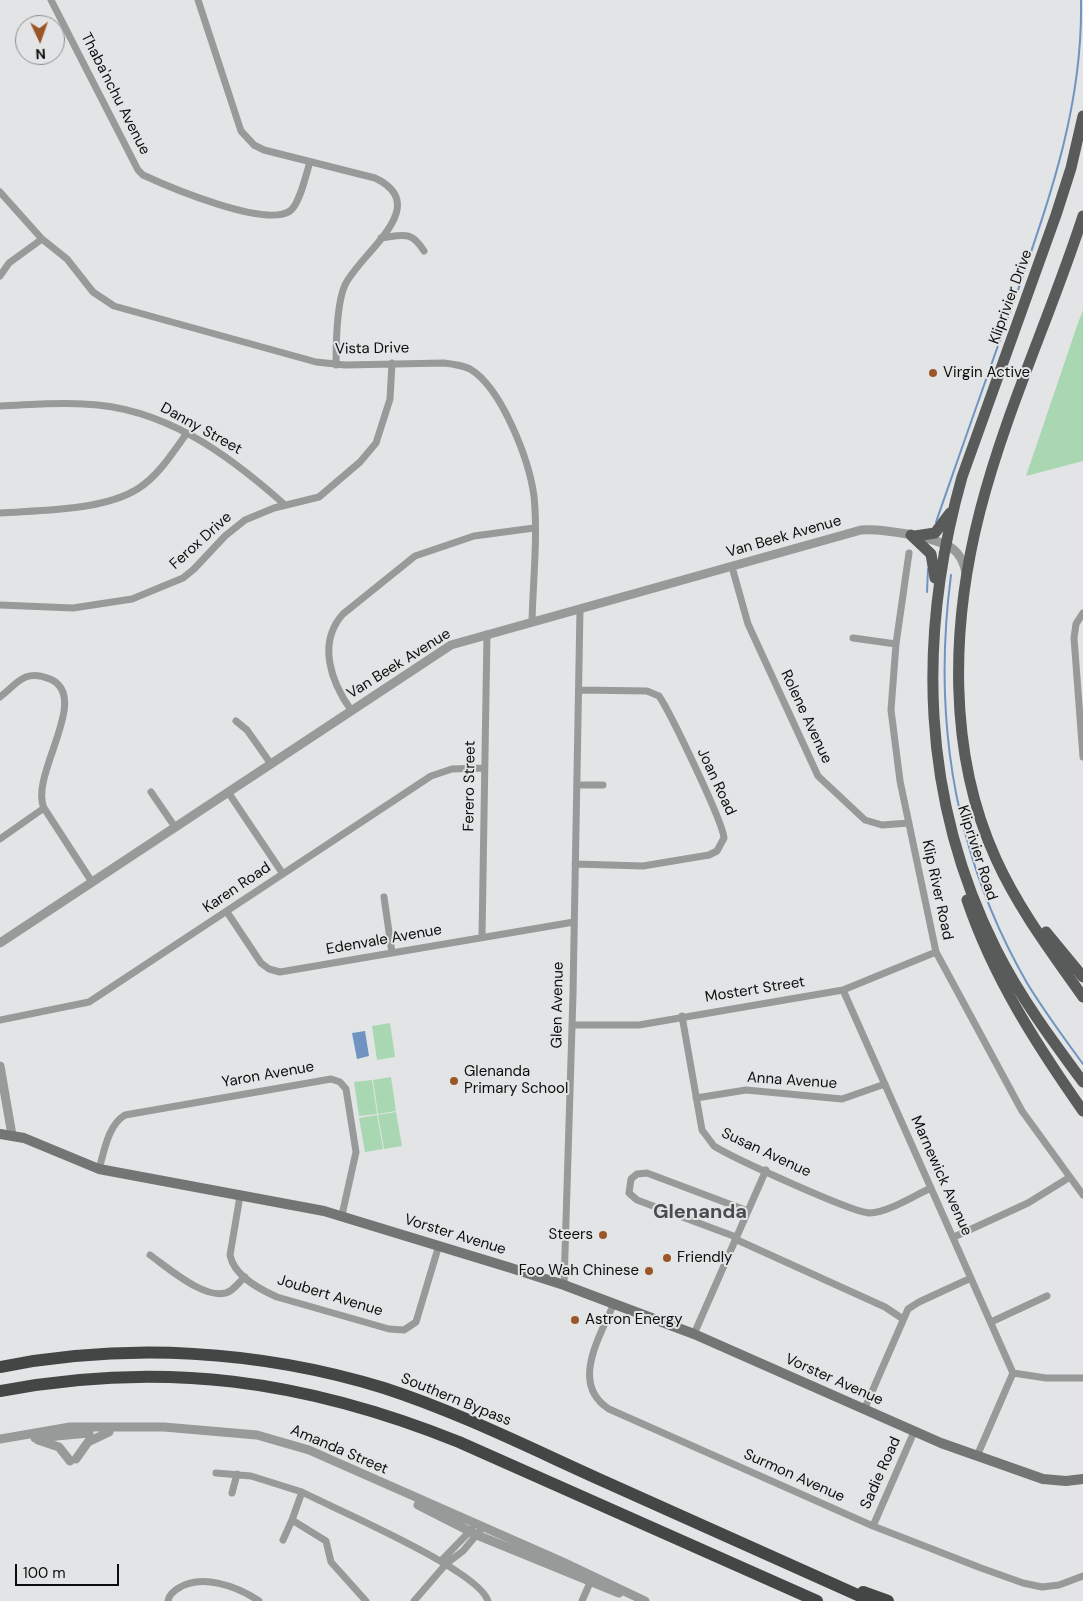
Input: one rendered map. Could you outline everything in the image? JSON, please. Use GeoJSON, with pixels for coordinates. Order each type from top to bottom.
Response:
{"type":"FeatureCollection","features":[{"type":"Feature","properties":{"kind":"highway","name":"Southern Bypass"},"geometry":{"type":"LineString","coordinates":[[0,1367],[70,1356],[148,1352],[198,1354],[270,1362],[345,1378],[385,1389],[448,1413],[871,1601]]}},
{"type":"Feature","properties":{"kind":"highway"},"geometry":{"type":"LineString","coordinates":[[0,1391],[81,1379],[160,1376],[227,1380],[271,1386],[348,1403],[415,1424],[459,1442],[817,1601]]}},
{"type":"Feature","properties":{"kind":"highway"},"geometry":{"type":"LineString","coordinates":[[818,1577],[888,1601]]}},
{"type":"Feature","properties":{"kind":"main road","name":"Kliprivier Drive"},"geometry":{"type":"LineString","coordinates":[[936,604],[953,510],[962,477],[1059,205],[1071,168],[1083,116]]}},
{"type":"Feature","properties":{"kind":"main road"},"geometry":{"type":"LineString","coordinates":[[967,575],[979,517],[991,474],[1083,216]]}},
{"type":"Feature","properties":{"kind":"main road"},"geometry":{"type":"LineString","coordinates":[[913,536],[935,533],[953,510]]}},
{"type":"Feature","properties":{"kind":"main road"},"geometry":{"type":"LineString","coordinates":[[913,536],[928,550],[933,558],[936,604]]}},
{"type":"Feature","properties":{"kind":"main road","name":"Kliprivier Road"},"geometry":{"type":"LineString","coordinates":[[967,575],[961,626],[960,681],[961,731],[967,769],[987,838],[1009,885],[1083,997]]}},
{"type":"Feature","properties":{"kind":"main road","name":"Kliprivier Road"},"geometry":{"type":"LineString","coordinates":[[936,604],[932,665],[935,741],[946,812],[959,857],[977,904],[1004,963],[1037,1019],[1083,1082]]}},
{"type":"Feature","properties":{"kind":"main road"},"geometry":{"type":"LineString","coordinates":[[959,857],[964,890],[993,964],[1026,1026],[1083,1111]]}},
{"type":"Feature","properties":{"kind":"main road"},"geometry":{"type":"LineString","coordinates":[[1022,904],[1083,977]]}},
{"type":"Feature","properties":{"kind":"main road","name":"Vorster Avenue"},"geometry":{"type":"LineString","coordinates":[[0,1134],[12,1135],[99,1169],[342,1215],[564,1285],[694,1334],[914,1432],[977,1456],[1043,1479],[1066,1481],[1083,1479]]}},
{"type":"Feature","properties":{"kind":"street","name":"Thaba'nchu Avenue"},"geometry":{"type":"LineString","coordinates":[[51,0],[138,170],[143,175],[207,202],[238,211],[280,214],[290,211],[296,203],[310,162]]}},
{"type":"Feature","properties":{"kind":"street"},"geometry":{"type":"LineString","coordinates":[[198,0],[241,131],[245,138],[264,150],[346,169],[380,180],[392,191],[396,199],[398,209],[396,220],[360,262],[345,285],[339,316],[336,365]]}},
{"type":"Feature","properties":{"kind":"street","name":"Vista Drive"},"geometry":{"type":"LineString","coordinates":[[0,192],[42,239],[67,259],[92,292],[114,306],[265,349],[336,365],[392,363],[460,365],[469,369],[485,383],[509,419],[529,473],[534,496],[532,622]]}},
{"type":"Feature","properties":{"kind":"street"},"geometry":{"type":"LineString","coordinates":[[381,238],[408,235],[413,237],[424,251]]}},
{"type":"Feature","properties":{"kind":"street"},"geometry":{"type":"LineString","coordinates":[[0,276],[9,263],[42,239]]}},
{"type":"Feature","properties":{"kind":"street","name":"Ferox Drive"},"geometry":{"type":"LineString","coordinates":[[0,605],[73,608],[105,605],[137,597],[178,581],[189,574],[225,536],[245,520],[285,505],[309,502],[319,497],[348,473],[373,448],[390,399],[392,363]]}},
{"type":"Feature","properties":{"kind":"street","name":"Danny Street"},"geometry":{"type":"LineString","coordinates":[[0,406],[84,404],[108,406],[155,417],[187,433],[238,465],[285,505]]}},
{"type":"Feature","properties":{"kind":"street"},"geometry":{"type":"LineString","coordinates":[[0,513],[74,507],[127,495],[156,473],[187,433]]}},
{"type":"Feature","properties":{"kind":"street"},"geometry":{"type":"LineString","coordinates":[[351,710],[334,684],[329,659],[330,634],[335,623],[343,614],[415,556],[474,536],[534,528]]}},
{"type":"Feature","properties":{"kind":"street","name":"Van Beek Avenue"},"geometry":{"type":"LineString","coordinates":[[0,943],[444,648],[487,634],[861,530],[882,530],[946,545]]}},
{"type":"Feature","properties":{"kind":"street"},"geometry":{"type":"LineString","coordinates":[[946,545],[961,558],[967,575]]}},
{"type":"Feature","properties":{"kind":"street","name":"Klip River Road"},"geometry":{"type":"LineString","coordinates":[[909,553],[896,644],[891,710],[896,756],[936,952],[1016,1100],[1083,1195]]}},
{"type":"Feature","properties":{"kind":"street","name":"Rolene Avenue"},"geometry":{"type":"LineString","coordinates":[[732,567],[748,624],[818,776],[865,820],[882,825],[909,823]]}},
{"type":"Feature","properties":{"kind":"street","name":"Glen Avenue"},"geometry":{"type":"LineString","coordinates":[[564,1285],[572,1024],[580,609]]}},
{"type":"Feature","properties":{"kind":"street"},"geometry":{"type":"LineString","coordinates":[[1083,613],[1076,624],[1074,638],[1083,757]]}},
{"type":"Feature","properties":{"kind":"street","name":"Ferero Street"},"geometry":{"type":"LineString","coordinates":[[482,937],[487,634]]}},
{"type":"Feature","properties":{"kind":"street"},"geometry":{"type":"LineString","coordinates":[[853,638],[896,644]]}},
{"type":"Feature","properties":{"kind":"street"},"geometry":{"type":"LineString","coordinates":[[0,697],[18,680],[30,676],[50,679],[59,684],[64,692],[65,709],[41,789],[40,799],[92,882]]}},
{"type":"Feature","properties":{"kind":"street","name":"Joan Road"},"geometry":{"type":"LineString","coordinates":[[575,864],[643,866],[700,856],[717,851],[724,838],[710,800],[659,696],[647,691],[579,690]]}},
{"type":"Feature","properties":{"kind":"street"},"geometry":{"type":"LineString","coordinates":[[236,721],[252,736],[271,764]]}},
{"type":"Feature","properties":{"kind":"street","name":"Karen Road"},"geometry":{"type":"LineString","coordinates":[[0,1020],[89,1002],[438,773],[452,769],[484,768]]}},
{"type":"Feature","properties":{"kind":"street"},"geometry":{"type":"LineString","coordinates":[[577,785],[603,785]]}},
{"type":"Feature","properties":{"kind":"street"},"geometry":{"type":"LineString","coordinates":[[151,792],[175,827]]}},
{"type":"Feature","properties":{"kind":"street"},"geometry":{"type":"LineString","coordinates":[[228,792],[283,874]]}},
{"type":"Feature","properties":{"kind":"street"},"geometry":{"type":"LineString","coordinates":[[0,839],[44,808]]}},
{"type":"Feature","properties":{"kind":"street"},"geometry":{"type":"LineString","coordinates":[[384,897],[392,953]]}},
{"type":"Feature","properties":{"kind":"street","name":"Edenvale Avenue"},"geometry":{"type":"LineString","coordinates":[[227,912],[261,963],[274,971],[286,971],[574,922]]}},
{"type":"Feature","properties":{"kind":"street","name":"Mostert Street"},"geometry":{"type":"LineString","coordinates":[[572,1024],[633,1026],[682,1016],[844,990],[936,952]]}},
{"type":"Feature","properties":{"kind":"street","name":"Marnewick Avenue"},"geometry":{"type":"LineString","coordinates":[[844,990],[1013,1373]]}},
{"type":"Feature","properties":{"kind":"street","name":"Susan Avenue"},"geometry":{"type":"LineString","coordinates":[[682,1016],[702,1130],[710,1143],[766,1170],[866,1212],[878,1211],[931,1188]]}},
{"type":"Feature","properties":{"kind":"street"},"geometry":{"type":"LineString","coordinates":[[0,1066],[12,1135]]}},
{"type":"Feature","properties":{"kind":"street","name":"Yaron Avenue"},"geometry":{"type":"LineString","coordinates":[[99,1169],[112,1130],[117,1121],[125,1115],[331,1079],[340,1082],[346,1089],[356,1152],[342,1215]]}},
{"type":"Feature","properties":{"kind":"street","name":"Anna Avenue"},"geometry":{"type":"LineString","coordinates":[[696,1098],[746,1090],[842,1098],[885,1084]]}},
{"type":"Feature","properties":{"kind":"street"},"geometry":{"type":"LineString","coordinates":[[694,1334],[766,1170]]}},
{"type":"Feature","properties":{"kind":"street"},"geometry":{"type":"LineString","coordinates":[[748,1211],[647,1173],[637,1174],[631,1179],[630,1193],[637,1200],[736,1238],[885,1307],[903,1319]]}},
{"type":"Feature","properties":{"kind":"street"},"geometry":{"type":"LineString","coordinates":[[954,1237],[1028,1203],[1070,1177]]}},
{"type":"Feature","properties":{"kind":"street","name":"Joubert Avenue"},"geometry":{"type":"LineString","coordinates":[[240,1196],[230,1255],[234,1268],[244,1277],[277,1297],[389,1328],[404,1330],[414,1325],[418,1319],[438,1245]]}},
{"type":"Feature","properties":{"kind":"street"},"geometry":{"type":"LineString","coordinates":[[150,1255],[198,1288],[210,1292],[230,1291],[244,1277]]}},
{"type":"Feature","properties":{"kind":"street"},"geometry":{"type":"LineString","coordinates":[[864,1410],[908,1309],[971,1278]]}},
{"type":"Feature","properties":{"kind":"street"},"geometry":{"type":"LineString","coordinates":[[991,1322],[1048,1296]]}},
{"type":"Feature","properties":{"kind":"street","name":"Surmon Avenue"},"geometry":{"type":"LineString","coordinates":[[614,1304],[588,1367],[592,1387],[601,1404],[873,1526],[957,1560],[1035,1586],[1059,1584],[1083,1576]]}},
{"type":"Feature","properties":{"kind":"street"},"geometry":{"type":"LineString","coordinates":[[977,1456],[1013,1373],[1046,1378],[1083,1378]]}},
{"type":"Feature","properties":{"kind":"street","name":"Amanda Street"},"geometry":{"type":"LineString","coordinates":[[0,1439],[70,1427],[164,1427],[236,1432],[292,1444],[476,1530],[644,1601]]}},
{"type":"Feature","properties":{"kind":"street","name":"Amanda Street"},"geometry":{"type":"LineString","coordinates":[[0,1444],[32,1438],[109,1432],[170,1431],[258,1439],[299,1451],[372,1481]]}},
{"type":"Feature","properties":{"kind":"street"},"geometry":{"type":"LineString","coordinates":[[32,1438],[54,1444],[73,1460],[88,1442],[109,1432]]}},
{"type":"Feature","properties":{"kind":"street","name":"Sadie Road"},"geometry":{"type":"LineString","coordinates":[[873,1526],[914,1432]]}},
{"type":"Feature","properties":{"kind":"street"},"geometry":{"type":"LineString","coordinates":[[216,1473],[238,1474],[302,1492],[443,1562],[465,1577],[485,1595],[488,1601]]}},
{"type":"Feature","properties":{"kind":"street"},"geometry":{"type":"LineString","coordinates":[[232,1493],[238,1474]]}},
{"type":"Feature","properties":{"kind":"street"},"geometry":{"type":"LineString","coordinates":[[283,1540],[302,1492]]}},
{"type":"Feature","properties":{"kind":"street"},"geometry":{"type":"LineString","coordinates":[[292,1520],[326,1541],[331,1562],[366,1601]]}},
{"type":"Feature","properties":{"kind":"street"},"geometry":{"type":"LineString","coordinates":[[414,1601],[443,1562],[476,1530]]}},
{"type":"Feature","properties":{"kind":"street"},"geometry":{"type":"LineString","coordinates":[[582,1601],[592,1579]]}},
{"type":"Feature","properties":{"kind":"street"},"geometry":{"type":"LineString","coordinates":[[168,1601],[170,1594],[188,1582],[196,1581],[231,1587],[259,1601]]}},
{"type":"Feature","properties":{"kind":"green space"},"geometry":{"type":"Polygon","coordinates":[[[1083,310],[1083,461],[1026,476],[1078,323],[1083,310]]]}},
{"type":"Feature","properties":{"kind":"green space"},"geometry":{"type":"Polygon","coordinates":[[[390,1023],[395,1057],[377,1060],[372,1026],[390,1023]]]}},
{"type":"Feature","properties":{"kind":"green space"},"geometry":{"type":"Polygon","coordinates":[[[391,1077],[396,1111],[378,1114],[373,1080],[391,1077]]]}},
{"type":"Feature","properties":{"kind":"green space"},"geometry":{"type":"Polygon","coordinates":[[[372,1080],[377,1114],[359,1116],[354,1082],[372,1080]]]}},
{"type":"Feature","properties":{"kind":"green space"},"geometry":{"type":"Polygon","coordinates":[[[396,1112],[402,1146],[384,1149],[378,1115],[396,1112]]]}},
{"type":"Feature","properties":{"kind":"green space"},"geometry":{"type":"Polygon","coordinates":[[[377,1115],[383,1149],[365,1152],[359,1118],[377,1115]]]}},
{"type":"Feature","properties":{"kind":"water"},"geometry":{"type":"Polygon","coordinates":[[[365,1031],[369,1056],[357,1059],[352,1033],[365,1031]]]}},
{"type":"Feature","properties":{"kind":"waterway"},"geometry":{"type":"LineString","coordinates":[[936,522],[1018,290],[1063,148],[1077,76],[1081,0]]}},
{"type":"Feature","properties":{"kind":"waterway"},"geometry":{"type":"LineString","coordinates":[[1015,275],[1022,274]]}},
{"type":"Feature","properties":{"kind":"waterway"},"geometry":{"type":"LineString","coordinates":[[927,592],[928,569]]}},
{"type":"Feature","properties":{"kind":"waterway"},"geometry":{"type":"LineString","coordinates":[[951,575],[946,629],[945,682],[947,734],[955,786],[966,836],[982,886],[1002,935],[1027,983],[1083,1064]]}},
{"type":"Feature","properties":{"kind":"place","name":"Virgin Active"},"geometry":{"type":"Point","coordinates":[933,373]}},
{"type":"Feature","properties":{"kind":"place","name":"Glenanda Primary School"},"geometry":{"type":"Point","coordinates":[454,1081]}},
{"type":"Feature","properties":{"kind":"place","name":"Steers"},"geometry":{"type":"Point","coordinates":[603,1235]}},
{"type":"Feature","properties":{"kind":"place","name":"Friendly"},"geometry":{"type":"Point","coordinates":[667,1258]}},
{"type":"Feature","properties":{"kind":"place","name":"Foo Wah Chinese"},"geometry":{"type":"Point","coordinates":[649,1271]}},
{"type":"Feature","properties":{"kind":"place","name":"Astron Energy"},"geometry":{"type":"Point","coordinates":[575,1320]}},
{"type":"Feature","properties":{"kind":"district","name":"Glenanda"},"geometry":{"type":"Point","coordinates":[700,1213]}}]}
